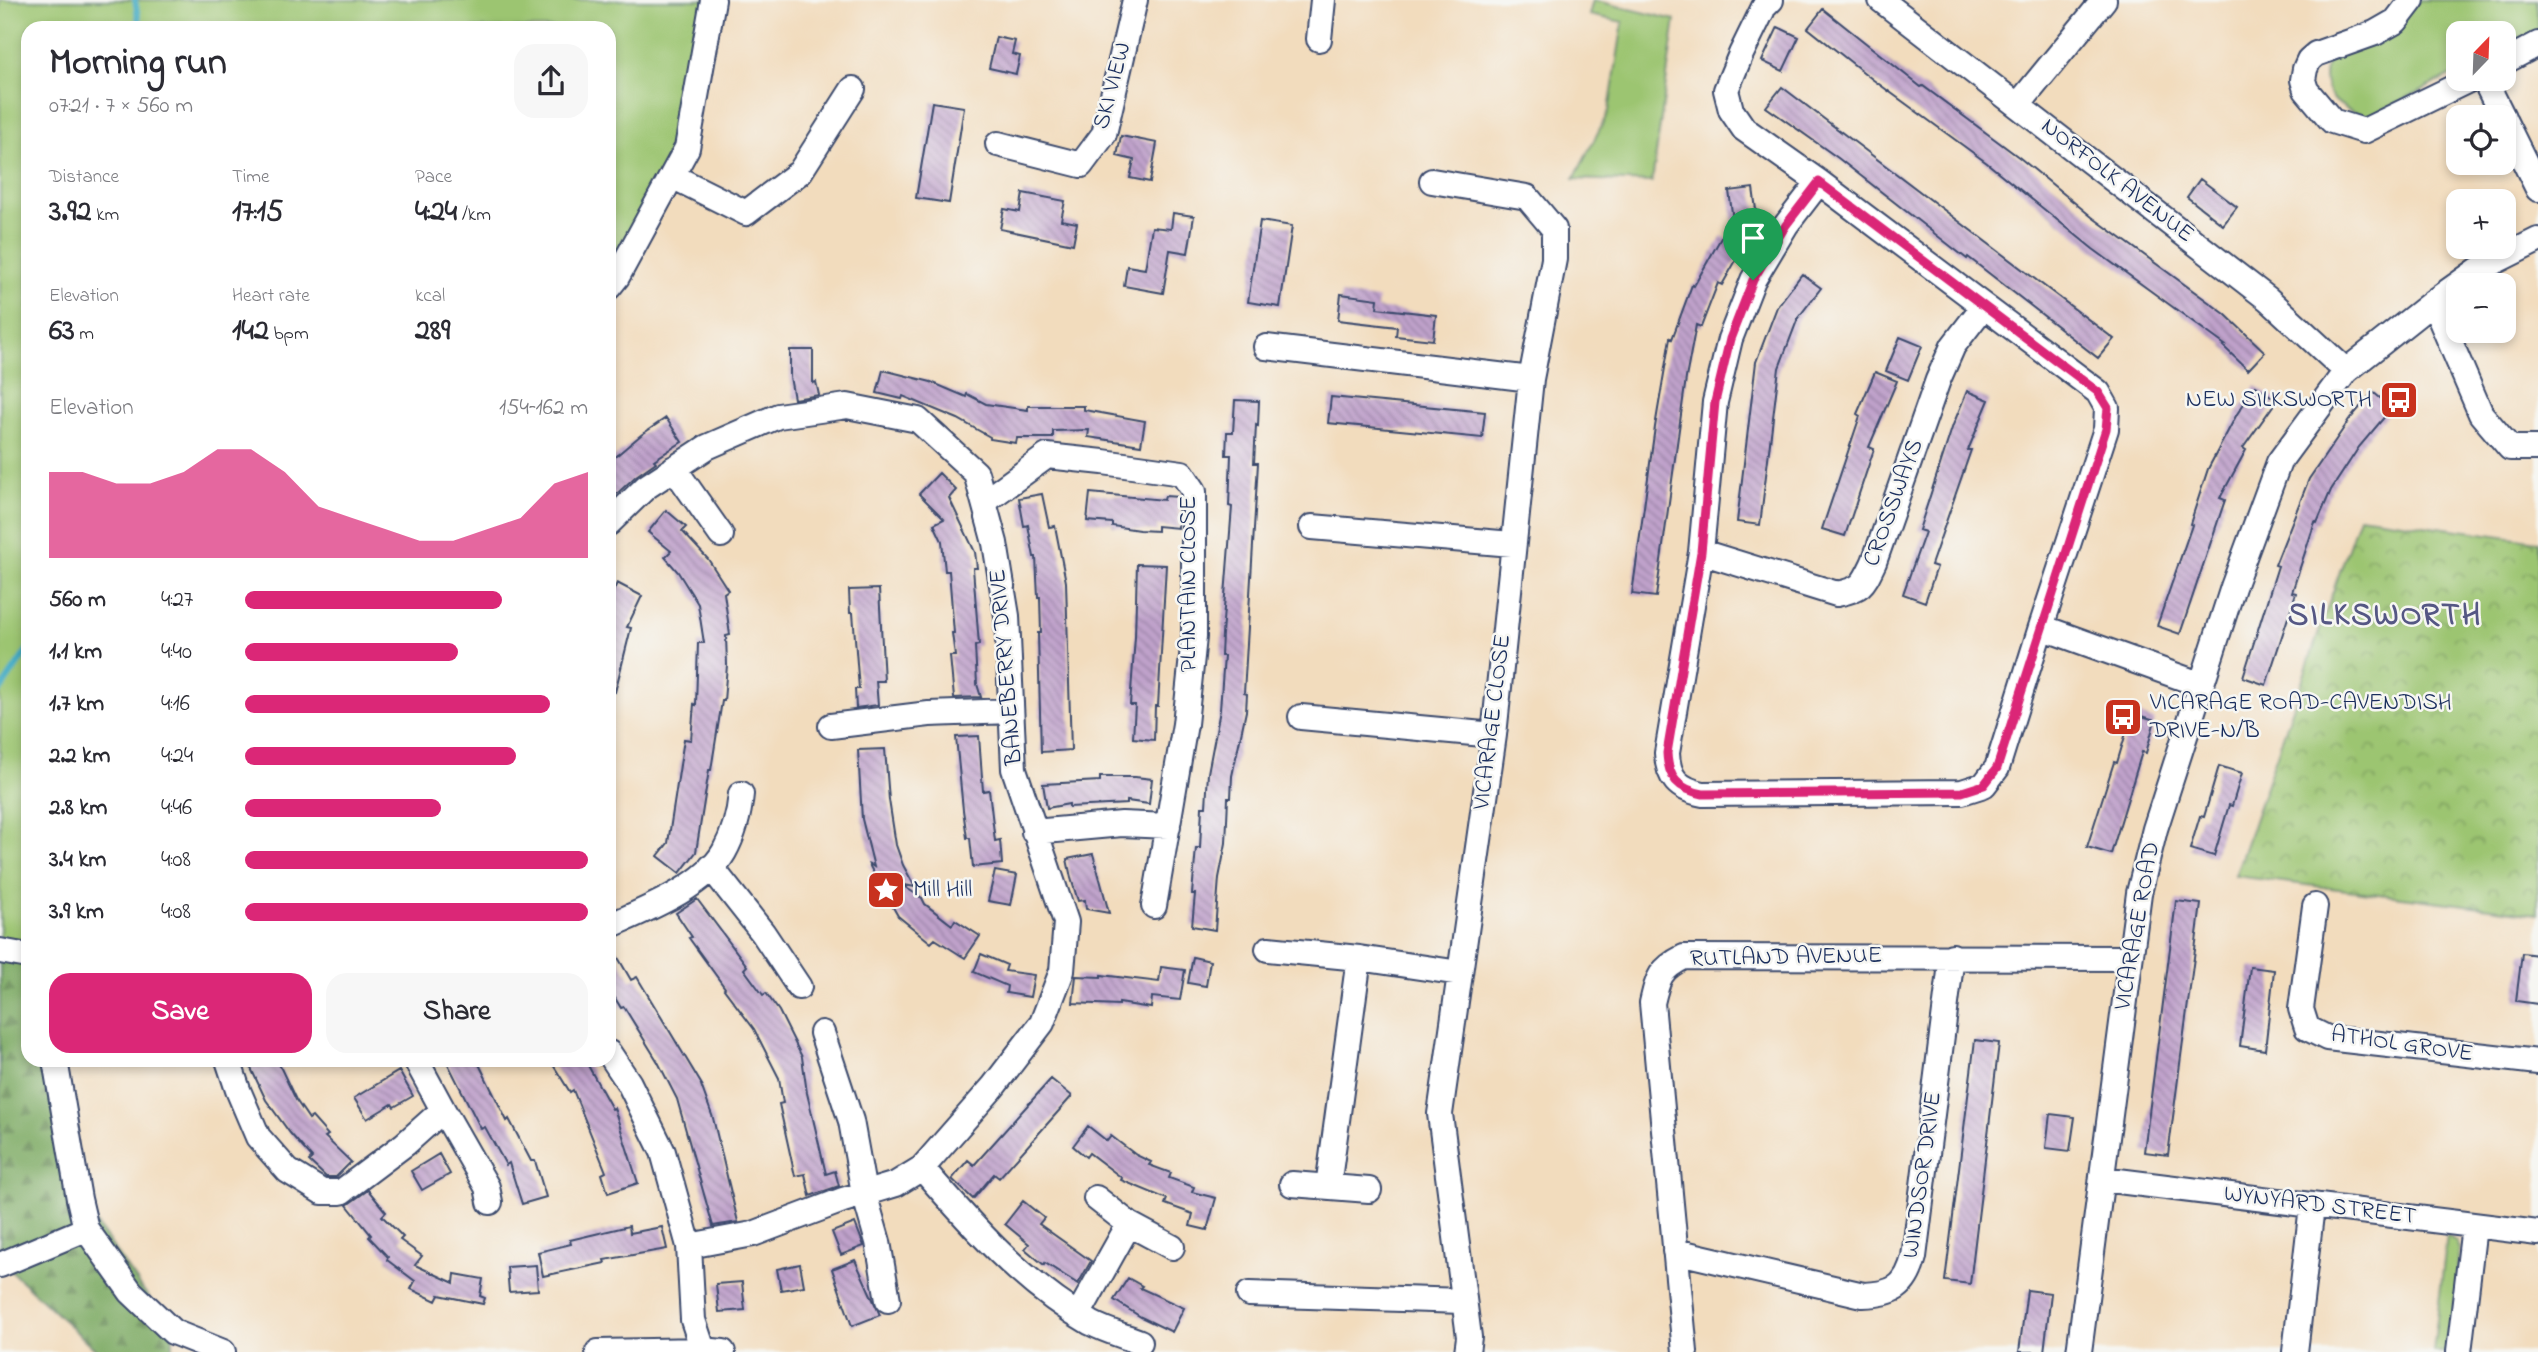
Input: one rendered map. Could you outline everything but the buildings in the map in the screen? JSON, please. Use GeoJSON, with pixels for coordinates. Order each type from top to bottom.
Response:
{"type":"FeatureCollection","features":[{"type":"Feature","properties":{"kind":"street"},"geometry":{"type":"LineString","coordinates":[[616,278],[687,148],[713,0]]}},
{"type":"Feature","properties":{"kind":"street","name":"SKI VIEW"},"geometry":{"type":"LineString","coordinates":[[999,144],[1081,165],[1104,134],[1135,0]]}},
{"type":"Feature","properties":{"kind":"street"},"geometry":{"type":"LineString","coordinates":[[1319,39],[1323,0]]}},
{"type":"Feature","properties":{"kind":"street"},"geometry":{"type":"LineString","coordinates":[[1771,0],[1764,8],[1741,54],[1727,90],[1731,110],[1744,129],[1819,182],[2098,392],[2108,408],[2106,429],[1997,768],[1984,785],[1962,792],[1703,794],[1688,791],[1674,782],[1667,768],[1667,753],[1701,552],[1715,402],[1730,339],[1753,280],[1786,225],[1819,182]]}},
{"type":"Feature","properties":{"kind":"street","name":"NORFOLK AVENUE"},"geometry":{"type":"LineString","coordinates":[[1881,0],[2268,299],[2346,371]]}},
{"type":"Feature","properties":{"kind":"street"},"geometry":{"type":"LineString","coordinates":[[2018,105],[2104,0]]}},
{"type":"Feature","properties":{"kind":"street"},"geometry":{"type":"LineString","coordinates":[[2412,0],[2396,22],[2375,33],[2316,54],[2305,69],[2303,80],[2306,90],[2332,121],[2364,131],[2446,91]]}},
{"type":"Feature","properties":{"kind":"street"},"geometry":{"type":"LineString","coordinates":[[2516,56],[2538,44]]}},
{"type":"Feature","properties":{"kind":"street"},"geometry":{"type":"LineString","coordinates":[[672,176],[746,213],[800,172],[853,89]]}},
{"type":"Feature","properties":{"kind":"street"},"geometry":{"type":"LineString","coordinates":[[2516,143],[2538,189]]}},
{"type":"Feature","properties":{"kind":"street","name":"VICARAGE CLOSE"},"geometry":{"type":"LineString","coordinates":[[1432,181],[1527,197],[1554,229],[1554,259],[1531,379],[1494,735],[1440,1114],[1469,1337],[1467,1352]]}},
{"type":"Feature","properties":{"kind":"street","name":"VICARAGE ROAD"},"geometry":{"type":"LineString","coordinates":[[2079,1352],[2139,893],[2155,830],[2233,587],[2279,462],[2346,371],[2478,270],[2538,240]]}},
{"type":"Feature","properties":{"kind":"street"},"geometry":{"type":"LineString","coordinates":[[2433,302],[2481,414],[2510,448],[2538,448]]}},
{"type":"Feature","properties":{"kind":"street","name":"CROSSWAYS"},"geometry":{"type":"LineString","coordinates":[[1701,552],[1837,594],[1857,590],[1865,581],[1874,562],[1938,380],[1953,346],[1983,307]]}},
{"type":"Feature","properties":{"kind":"street"},"geometry":{"type":"LineString","coordinates":[[1266,347],[1531,379]]}},
{"type":"Feature","properties":{"kind":"street","name":"BANEBERRY DRIVE"},"geometry":{"type":"LineString","coordinates":[[616,516],[646,487],[707,447],[778,416],[847,405],[918,420],[976,473],[995,543],[1007,616],[1014,769],[1066,922],[1062,971],[1042,1023],[993,1087],[922,1168],[896,1184],[753,1234],[689,1246]]}},
{"type":"Feature","properties":{"kind":"street","name":"PLANTAIN CLOSE"},"geometry":{"type":"LineString","coordinates":[[984,502],[1047,456],[1182,473],[1194,491],[1194,637],[1185,724],[1154,906]]}},
{"type":"Feature","properties":{"kind":"street"},"geometry":{"type":"LineString","coordinates":[[674,468],[721,535]]}},
{"type":"Feature","properties":{"kind":"street"},"geometry":{"type":"LineString","coordinates":[[1312,527],[1512,544]]}},
{"type":"Feature","properties":{"kind":"street"},"geometry":{"type":"LineString","coordinates":[[2041,628],[2202,685]]}},
{"type":"Feature","properties":{"kind":"street"},"geometry":{"type":"LineString","coordinates":[[831,726],[929,714],[1011,711]]}},
{"type":"Feature","properties":{"kind":"street"},"geometry":{"type":"LineString","coordinates":[[1301,717],[1494,735]]}},
{"type":"Feature","properties":{"kind":"street"},"geometry":{"type":"LineString","coordinates":[[616,923],[700,878],[711,867],[723,854],[738,819],[741,794]]}},
{"type":"Feature","properties":{"kind":"street"},"geometry":{"type":"LineString","coordinates":[[1034,832],[1122,824],[1168,826]]}},
{"type":"Feature","properties":{"kind":"street"},"geometry":{"type":"LineString","coordinates":[[711,867],[763,933],[799,987]]}},
{"type":"Feature","properties":{"kind":"street","name":"ATHOL GROVE"},"geometry":{"type":"LineString","coordinates":[[2315,906],[2301,1009],[2307,1028],[2327,1038],[2538,1062]]}},
{"type":"Feature","properties":{"kind":"street"},"geometry":{"type":"LineString","coordinates":[[1268,949],[1359,958],[1460,973]]}},
{"type":"Feature","properties":{"kind":"street"},"geometry":{"type":"LineString","coordinates":[[0,951],[21,956]]}},
{"type":"Feature","properties":{"kind":"street","name":"WINDSOR DRIVE"},"geometry":{"type":"LineString","coordinates":[[1675,1251],[1863,1295],[1884,1294],[1903,1283],[1914,1257],[1952,956]]}},
{"type":"Feature","properties":{"kind":"street","name":"RUTLAND AVENUE"},"geometry":{"type":"LineString","coordinates":[[1685,1352],[1652,1003],[1657,980],[1667,966],[1684,957],[2130,958]]}},
{"type":"Feature","properties":{"kind":"street"},"geometry":{"type":"LineString","coordinates":[[1328,1187],[1359,958]]}},
{"type":"Feature","properties":{"kind":"street"},"geometry":{"type":"LineString","coordinates":[[822,1033],[852,1121],[864,1193],[878,1242],[888,1300]]}},
{"type":"Feature","properties":{"kind":"street"},"geometry":{"type":"LineString","coordinates":[[616,1064],[629,1083],[663,1152],[689,1246],[693,1320],[713,1351]]}},
{"type":"Feature","properties":{"kind":"street"},"geometry":{"type":"LineString","coordinates":[[56,1067],[86,1229],[131,1292],[173,1342],[223,1352]]}},
{"type":"Feature","properties":{"kind":"street"},"geometry":{"type":"LineString","coordinates":[[230,1067],[258,1137],[288,1171],[322,1192],[341,1192],[405,1144],[443,1110]]}},
{"type":"Feature","properties":{"kind":"street"},"geometry":{"type":"LineString","coordinates":[[420,1067],[487,1187],[490,1202]]}},
{"type":"Feature","properties":{"kind":"street"},"geometry":{"type":"LineString","coordinates":[[922,1168],[984,1239],[1058,1303],[1093,1324],[1140,1342]]}},
{"type":"Feature","properties":{"kind":"street","name":"WYNYARD STREET"},"geometry":{"type":"LineString","coordinates":[[2102,1180],[2202,1190],[2538,1233]]}},
{"type":"Feature","properties":{"kind":"street"},"geometry":{"type":"LineString","coordinates":[[1293,1184],[1368,1190]]}},
{"type":"Feature","properties":{"kind":"street"},"geometry":{"type":"LineString","coordinates":[[1096,1198],[1129,1224],[1172,1247]]}},
{"type":"Feature","properties":{"kind":"street"},"geometry":{"type":"LineString","coordinates":[[2295,1352],[2312,1206]]}},
{"type":"Feature","properties":{"kind":"street"},"geometry":{"type":"LineString","coordinates":[[1078,1315],[1129,1224]]}},
{"type":"Feature","properties":{"kind":"street"},"geometry":{"type":"LineString","coordinates":[[2459,1352],[2474,1226]]}},
{"type":"Feature","properties":{"kind":"street"},"geometry":{"type":"LineString","coordinates":[[0,1265],[86,1229]]}},
{"type":"Feature","properties":{"kind":"street"},"geometry":{"type":"LineString","coordinates":[[1249,1294],[1463,1301]]}},
{"type":"Feature","properties":{"kind":"street"},"geometry":{"type":"LineString","coordinates":[[598,1352],[713,1351]]}},
{"type":"Feature","properties":{"kind":"green space"},"geometry":{"type":"Polygon","coordinates":[[[0,0],[713,0],[687,148],[616,275],[616,21],[21,21],[21,955],[0,951],[0,0]]]}},
{"type":"Feature","properties":{"kind":"green space"},"geometry":{"type":"Polygon","coordinates":[[[1593,0],[1675,20],[1652,182],[1574,179],[1609,111],[1623,22],[1589,15],[1593,0]]]}},
{"type":"Feature","properties":{"kind":"green space"},"geometry":{"type":"Polygon","coordinates":[[[2421,0],[2538,0],[2538,32],[2516,43],[2516,21],[2446,21],[2446,78],[2370,116],[2348,109],[2332,98],[2325,81],[2329,58],[2421,0]]]}},
{"type":"Feature","properties":{"kind":"green space"},"geometry":{"type":"Polygon","coordinates":[[[2359,516],[2538,541],[2538,914],[2235,876],[2359,516]]]}},
{"type":"Feature","properties":{"kind":"green space"},"geometry":{"type":"Polygon","coordinates":[[[0,951],[21,955],[21,1067],[56,1067],[79,1199],[173,1332],[173,1352],[98,1352],[0,1261],[0,951]]]}},
{"type":"Feature","properties":{"kind":"green space"},"geometry":{"type":"Polygon","coordinates":[[[2447,1235],[2456,1242],[2459,1249],[2451,1352],[2433,1352],[2447,1235]]]}},
{"type":"Feature","properties":{"kind":"waterway"},"geometry":{"type":"LineString","coordinates":[[135,0],[139,21]]}},
{"type":"Feature","properties":{"kind":"waterway"},"geometry":{"type":"LineString","coordinates":[[0,691],[21,660]]}},
{"type":"Feature","properties":{"kind":"place","name":"NEW SILKSWORTH"},"geometry":{"type":"Point","coordinates":[2399,400]}},
{"type":"Feature","properties":{"kind":"place","name":"VICARAGE ROAD-CAVENDISH DRIVE-N/B"},"geometry":{"type":"Point","coordinates":[2123,717]}},
{"type":"Feature","properties":{"kind":"place","name":"Mill Hill"},"geometry":{"type":"Point","coordinates":[886,890]}},
{"type":"Feature","properties":{"kind":"district","name":"SILKSWORTH"},"geometry":{"type":"Point","coordinates":[2385,616]}},
{"type":"Feature","properties":{"kind":"route"},"geometry":{"type":"LineString","coordinates":[[1819,182],[2098,392],[2108,408],[2106,429],[1997,768],[1984,785],[1962,792],[1703,794],[1688,791],[1674,782],[1667,768],[1667,753],[1701,552],[1715,402],[1730,339],[1753,280],[1786,225],[1819,182]]}}]}
